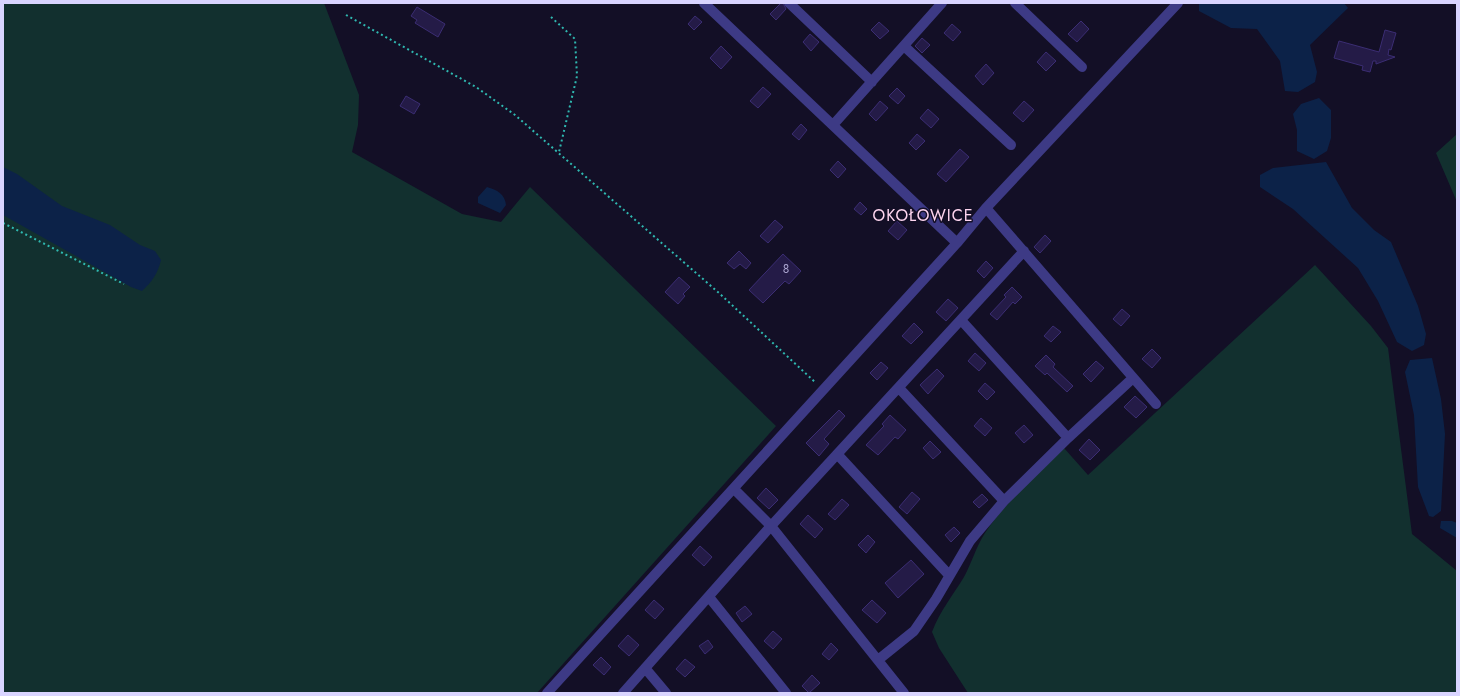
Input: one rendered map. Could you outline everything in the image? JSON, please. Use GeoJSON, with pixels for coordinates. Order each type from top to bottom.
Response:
{"type":"FeatureCollection","features":[{"type":"Feature","properties":{"kind":"street"},"geometry":{"type":"LineString","coordinates":[[704,3],[957,243]]}},
{"type":"Feature","properties":{"kind":"street"},"geometry":{"type":"LineString","coordinates":[[789,3],[872,82]]}},
{"type":"Feature","properties":{"kind":"street"},"geometry":{"type":"LineString","coordinates":[[833,125],[942,3]]}},
{"type":"Feature","properties":{"kind":"street"},"geometry":{"type":"LineString","coordinates":[[1014,3],[1082,67]]}},
{"type":"Feature","properties":{"kind":"street"},"geometry":{"type":"LineString","coordinates":[[547,693],[957,243],[986,208],[1178,3]]}},
{"type":"Feature","properties":{"kind":"street"},"geometry":{"type":"LineString","coordinates":[[904,46],[1010,145]]}},
{"type":"Feature","properties":{"kind":"street"},"geometry":{"type":"LineString","coordinates":[[986,208],[1156,404]]}},
{"type":"Feature","properties":{"kind":"street"},"geometry":{"type":"LineString","coordinates":[[623,693],[772,526],[1024,251]]}},
{"type":"Feature","properties":{"kind":"street"},"geometry":{"type":"LineString","coordinates":[[961,320],[1068,438]]}},
{"type":"Feature","properties":{"kind":"street"},"geometry":{"type":"LineString","coordinates":[[878,660],[914,631],[936,599],[970,541],[1004,502],[1068,438],[1134,378]]}},
{"type":"Feature","properties":{"kind":"street"},"geometry":{"type":"LineString","coordinates":[[899,388],[1004,502]]}},
{"type":"Feature","properties":{"kind":"street"},"geometry":{"type":"LineString","coordinates":[[838,455],[949,575]]}},
{"type":"Feature","properties":{"kind":"street"},"geometry":{"type":"LineString","coordinates":[[734,489],[772,526],[904,693]]}},
{"type":"Feature","properties":{"kind":"street"},"geometry":{"type":"LineString","coordinates":[[709,597],[786,693]]}},
{"type":"Feature","properties":{"kind":"street"},"geometry":{"type":"LineString","coordinates":[[646,668],[666,693]]}},
{"type":"Feature","properties":{"kind":"path"},"geometry":{"type":"LineString","coordinates":[[346,15],[476,88],[515,115],[719,293],[823,389]]}},
{"type":"Feature","properties":{"kind":"path"},"geometry":{"type":"LineString","coordinates":[[550,16],[575,39],[577,76],[559,152]]}},
{"type":"Feature","properties":{"kind":"path"},"geometry":{"type":"LineString","coordinates":[[3,223],[124,284]]}},
{"type":"Feature","properties":{"kind":"green space"},"geometry":{"type":"Polygon","coordinates":[[[3,3],[324,3],[359,95],[358,125],[352,152],[462,214],[501,222],[530,187],[776,426],[537,693],[3,693],[3,3]]]}},
{"type":"Feature","properties":{"kind":"green space"},"geometry":{"type":"Polygon","coordinates":[[[1457,134],[1457,202],[1436,153],[1457,134]]]}},
{"type":"Feature","properties":{"kind":"green space"},"geometry":{"type":"Polygon","coordinates":[[[1315,265],[1371,326],[1388,348],[1412,534],[1457,571],[1457,693],[968,693],[939,648],[932,632],[943,610],[964,577],[982,538],[993,521],[1022,489],[1064,448],[1088,475],[1315,265]]]}},
{"type":"Feature","properties":{"kind":"water"},"geometry":{"type":"Polygon","coordinates":[[[1199,3],[1344,3],[1348,8],[1310,45],[1317,72],[1315,82],[1298,92],[1285,91],[1280,61],[1257,29],[1231,28],[1199,11],[1199,3]]]}},
{"type":"Feature","properties":{"kind":"water"},"geometry":{"type":"Polygon","coordinates":[[[1319,98],[1331,110],[1331,138],[1327,151],[1314,159],[1297,151],[1297,130],[1293,114],[1301,104],[1319,98]]]}},
{"type":"Feature","properties":{"kind":"water"},"geometry":{"type":"Polygon","coordinates":[[[1326,162],[1352,208],[1374,230],[1391,242],[1418,306],[1426,334],[1424,345],[1412,351],[1397,342],[1378,301],[1358,268],[1293,209],[1260,187],[1260,175],[1273,168],[1326,162]]]}},
{"type":"Feature","properties":{"kind":"water"},"geometry":{"type":"Polygon","coordinates":[[[3,167],[17,174],[62,206],[110,225],[140,245],[155,251],[161,260],[152,281],[142,291],[131,287],[3,215],[3,167]]]}},
{"type":"Feature","properties":{"kind":"water"},"geometry":{"type":"Polygon","coordinates":[[[487,187],[497,191],[504,198],[506,205],[500,213],[478,203],[478,197],[487,187]]]}},
{"type":"Feature","properties":{"kind":"water"},"geometry":{"type":"Polygon","coordinates":[[[1432,358],[1441,399],[1445,434],[1441,511],[1433,517],[1429,516],[1418,487],[1414,415],[1405,372],[1410,360],[1432,358]]]}},
{"type":"Feature","properties":{"kind":"water"},"geometry":{"type":"Polygon","coordinates":[[[1441,521],[1452,521],[1457,523],[1457,538],[1440,528],[1441,521]]]}},
{"type":"Feature","properties":{"kind":"building"},"geometry":{"type":"Polygon","coordinates":[[[781,3],[783,3],[786,9],[776,20],[770,14],[781,3]]]}},
{"type":"Feature","properties":{"kind":"building"},"geometry":{"type":"Polygon","coordinates":[[[417,7],[445,24],[438,37],[415,23],[417,20],[411,16],[417,7]]]}},
{"type":"Feature","properties":{"kind":"building"},"geometry":{"type":"Polygon","coordinates":[[[695,16],[702,22],[694,30],[688,24],[695,16]]]}},
{"type":"Feature","properties":{"kind":"building"},"geometry":{"type":"Polygon","coordinates":[[[1081,21],[1089,29],[1077,42],[1068,34],[1081,21]]]}},
{"type":"Feature","properties":{"kind":"building"},"geometry":{"type":"Polygon","coordinates":[[[879,22],[889,31],[880,39],[871,30],[879,22]]]}},
{"type":"Feature","properties":{"kind":"building"},"geometry":{"type":"Polygon","coordinates":[[[952,24],[961,32],[953,41],[944,33],[952,24]]]}},
{"type":"Feature","properties":{"kind":"building"},"geometry":{"type":"Polygon","coordinates":[[[1385,30],[1396,33],[1388,55],[1395,57],[1376,64],[1376,61],[1373,61],[1370,72],[1362,70],[1363,66],[1334,58],[1339,41],[1379,52],[1385,30]]]}},
{"type":"Feature","properties":{"kind":"building"},"geometry":{"type":"Polygon","coordinates":[[[810,34],[819,42],[811,51],[803,42],[810,34]]]}},
{"type":"Feature","properties":{"kind":"building"},"geometry":{"type":"Polygon","coordinates":[[[922,38],[930,45],[922,53],[915,46],[922,38]]]}},
{"type":"Feature","properties":{"kind":"building"},"geometry":{"type":"Polygon","coordinates":[[[721,46],[732,57],[721,69],[710,58],[721,46]]]}},
{"type":"Feature","properties":{"kind":"building"},"geometry":{"type":"Polygon","coordinates":[[[1046,52],[1056,61],[1046,71],[1037,62],[1046,52]]]}},
{"type":"Feature","properties":{"kind":"building"},"geometry":{"type":"Polygon","coordinates":[[[986,64],[994,73],[983,85],[975,76],[986,64]]]}},
{"type":"Feature","properties":{"kind":"building"},"geometry":{"type":"Polygon","coordinates":[[[763,87],[771,94],[758,108],[750,101],[763,87]]]}},
{"type":"Feature","properties":{"kind":"building"},"geometry":{"type":"Polygon","coordinates":[[[897,88],[905,96],[898,104],[889,96],[897,88]]]}},
{"type":"Feature","properties":{"kind":"building"},"geometry":{"type":"Polygon","coordinates":[[[406,96],[420,104],[414,114],[400,106],[406,96]]]}},
{"type":"Feature","properties":{"kind":"building"},"geometry":{"type":"Polygon","coordinates":[[[880,101],[888,108],[876,121],[869,114],[880,101]]]}},
{"type":"Feature","properties":{"kind":"building"},"geometry":{"type":"Polygon","coordinates":[[[1024,101],[1034,110],[1023,122],[1013,113],[1024,101]]]}},
{"type":"Feature","properties":{"kind":"building"},"geometry":{"type":"Polygon","coordinates":[[[928,109],[939,119],[931,128],[920,118],[928,109]]]}},
{"type":"Feature","properties":{"kind":"building"},"geometry":{"type":"Polygon","coordinates":[[[801,124],[807,130],[799,140],[792,134],[801,124]]]}},
{"type":"Feature","properties":{"kind":"building"},"geometry":{"type":"Polygon","coordinates":[[[917,134],[925,141],[916,150],[909,143],[917,134]]]}},
{"type":"Feature","properties":{"kind":"building"},"geometry":{"type":"Polygon","coordinates":[[[960,149],[969,157],[946,182],[937,174],[960,149]]]}},
{"type":"Feature","properties":{"kind":"building"},"geometry":{"type":"Polygon","coordinates":[[[838,161],[846,169],[838,178],[830,170],[838,161]]]}},
{"type":"Feature","properties":{"kind":"building"},"geometry":{"type":"Polygon","coordinates":[[[860,202],[867,209],[861,215],[854,209],[860,202]]]}},
{"type":"Feature","properties":{"kind":"building"},"geometry":{"type":"Polygon","coordinates":[[[775,220],[783,227],[768,243],[760,236],[775,220]]]}},
{"type":"Feature","properties":{"kind":"building"},"geometry":{"type":"Polygon","coordinates":[[[897,221],[907,230],[898,240],[888,231],[897,221]]]}},
{"type":"Feature","properties":{"kind":"building"},"geometry":{"type":"Polygon","coordinates":[[[1045,235],[1051,241],[1040,253],[1034,247],[1045,235]]]}},
{"type":"Feature","properties":{"kind":"building"},"geometry":{"type":"Polygon","coordinates":[[[739,251],[751,263],[746,269],[740,264],[734,269],[727,263],[739,251]]]}},
{"type":"Feature","properties":{"kind":"building"},"geometry":{"type":"Polygon","coordinates":[[[783,254],[801,271],[789,284],[785,281],[763,303],[749,290],[783,254]]]}},
{"type":"Feature","properties":{"kind":"building"},"geometry":{"type":"Polygon","coordinates":[[[986,261],[993,268],[984,278],[977,271],[986,261]]]}},
{"type":"Feature","properties":{"kind":"building"},"geometry":{"type":"Polygon","coordinates":[[[679,277],[690,287],[683,294],[685,296],[678,304],[665,292],[679,277]]]}},
{"type":"Feature","properties":{"kind":"building"},"geometry":{"type":"Polygon","coordinates":[[[1012,287],[1022,297],[1015,304],[1013,302],[997,320],[990,314],[1006,297],[1004,295],[1012,287]]]}},
{"type":"Feature","properties":{"kind":"building"},"geometry":{"type":"Polygon","coordinates":[[[948,299],[958,308],[946,321],[936,312],[948,299]]]}},
{"type":"Feature","properties":{"kind":"building"},"geometry":{"type":"Polygon","coordinates":[[[1122,309],[1130,316],[1121,326],[1113,319],[1122,309]]]}},
{"type":"Feature","properties":{"kind":"building"},"geometry":{"type":"Polygon","coordinates":[[[914,323],[923,332],[911,344],[902,336],[914,323]]]}},
{"type":"Feature","properties":{"kind":"building"},"geometry":{"type":"Polygon","coordinates":[[[1053,326],[1061,332],[1051,342],[1044,336],[1053,326]]]}},
{"type":"Feature","properties":{"kind":"building"},"geometry":{"type":"Polygon","coordinates":[[[1152,349],[1161,358],[1152,368],[1142,359],[1152,349]]]}},
{"type":"Feature","properties":{"kind":"building"},"geometry":{"type":"Polygon","coordinates":[[[975,353],[986,363],[979,371],[968,361],[975,353]]]}},
{"type":"Feature","properties":{"kind":"building"},"geometry":{"type":"Polygon","coordinates":[[[1046,355],[1055,364],[1053,367],[1073,386],[1067,392],[1047,373],[1045,375],[1035,366],[1046,355]]]}},
{"type":"Feature","properties":{"kind":"building"},"geometry":{"type":"Polygon","coordinates":[[[1096,361],[1104,368],[1091,382],[1083,374],[1096,361]]]}},
{"type":"Feature","properties":{"kind":"building"},"geometry":{"type":"Polygon","coordinates":[[[881,362],[888,368],[877,380],[870,373],[881,362]]]}},
{"type":"Feature","properties":{"kind":"building"},"geometry":{"type":"Polygon","coordinates":[[[937,369],[944,376],[928,394],[920,385],[937,369]]]}},
{"type":"Feature","properties":{"kind":"building"},"geometry":{"type":"Polygon","coordinates":[[[985,383],[995,392],[987,400],[978,391],[985,383]]]}},
{"type":"Feature","properties":{"kind":"building"},"geometry":{"type":"Polygon","coordinates":[[[1135,396],[1147,407],[1136,418],[1124,407],[1135,396]]]}},
{"type":"Feature","properties":{"kind":"building"},"geometry":{"type":"Polygon","coordinates":[[[839,410],[845,416],[824,439],[829,444],[819,456],[806,443],[839,410]]]}},
{"type":"Feature","properties":{"kind":"building"},"geometry":{"type":"Polygon","coordinates":[[[890,415],[906,430],[898,439],[895,437],[878,455],[866,445],[884,426],[882,424],[890,415]]]}},
{"type":"Feature","properties":{"kind":"building"},"geometry":{"type":"Polygon","coordinates":[[[981,418],[992,428],[985,436],[974,426],[981,418]]]}},
{"type":"Feature","properties":{"kind":"building"},"geometry":{"type":"Polygon","coordinates":[[[1024,425],[1033,435],[1024,443],[1015,433],[1024,425]]]}},
{"type":"Feature","properties":{"kind":"building"},"geometry":{"type":"Polygon","coordinates":[[[1089,439],[1100,450],[1090,460],[1079,450],[1089,439]]]}},
{"type":"Feature","properties":{"kind":"building"},"geometry":{"type":"Polygon","coordinates":[[[930,441],[941,452],[933,459],[923,448],[930,441]]]}},
{"type":"Feature","properties":{"kind":"building"},"geometry":{"type":"Polygon","coordinates":[[[766,488],[778,500],[769,509],[757,498],[766,488]]]}},
{"type":"Feature","properties":{"kind":"building"},"geometry":{"type":"Polygon","coordinates":[[[912,492],[920,499],[907,514],[899,507],[912,492]]]}},
{"type":"Feature","properties":{"kind":"building"},"geometry":{"type":"Polygon","coordinates":[[[982,494],[988,500],[979,508],[973,502],[982,494]]]}},
{"type":"Feature","properties":{"kind":"building"},"geometry":{"type":"Polygon","coordinates":[[[842,499],[849,505],[835,520],[828,514],[842,499]]]}},
{"type":"Feature","properties":{"kind":"building"},"geometry":{"type":"Polygon","coordinates":[[[808,515],[823,529],[815,538],[800,524],[808,515]]]}},
{"type":"Feature","properties":{"kind":"building"},"geometry":{"type":"Polygon","coordinates":[[[954,527],[960,533],[951,542],[945,535],[954,527]]]}},
{"type":"Feature","properties":{"kind":"building"},"geometry":{"type":"Polygon","coordinates":[[[868,535],[875,542],[866,553],[858,545],[868,535]]]}},
{"type":"Feature","properties":{"kind":"building"},"geometry":{"type":"Polygon","coordinates":[[[700,546],[712,557],[704,566],[692,555],[700,546]]]}},
{"type":"Feature","properties":{"kind":"building"},"geometry":{"type":"Polygon","coordinates":[[[911,560],[924,574],[898,598],[885,583],[911,560]]]}},
{"type":"Feature","properties":{"kind":"building"},"geometry":{"type":"Polygon","coordinates":[[[654,600],[664,609],[655,619],[645,610],[654,600]]]}},
{"type":"Feature","properties":{"kind":"building"},"geometry":{"type":"Polygon","coordinates":[[[872,600],[886,613],[877,623],[862,610],[872,600]]]}},
{"type":"Feature","properties":{"kind":"building"},"geometry":{"type":"Polygon","coordinates":[[[745,606],[752,614],[742,622],[736,613],[745,606]]]}},
{"type":"Feature","properties":{"kind":"building"},"geometry":{"type":"Polygon","coordinates":[[[773,631],[782,639],[773,649],[764,641],[773,631]]]}},
{"type":"Feature","properties":{"kind":"building"},"geometry":{"type":"Polygon","coordinates":[[[628,635],[639,645],[629,656],[618,646],[628,635]]]}},
{"type":"Feature","properties":{"kind":"building"},"geometry":{"type":"Polygon","coordinates":[[[708,640],[713,647],[705,654],[699,646],[708,640]]]}},
{"type":"Feature","properties":{"kind":"building"},"geometry":{"type":"Polygon","coordinates":[[[831,643],[838,650],[829,660],[822,654],[831,643]]]}},
{"type":"Feature","properties":{"kind":"building"},"geometry":{"type":"Polygon","coordinates":[[[601,657],[611,667],[604,675],[593,665],[601,657]]]}},
{"type":"Feature","properties":{"kind":"building"},"geometry":{"type":"Polygon","coordinates":[[[685,659],[695,667],[685,677],[676,669],[685,659]]]}},
{"type":"Feature","properties":{"kind":"building"},"geometry":{"type":"Polygon","coordinates":[[[812,675],[820,683],[809,693],[802,686],[812,675]]]}},
{"type":"Feature","properties":{"kind":"district","name":"OKOŁOWICE"},"geometry":{"type":"Point","coordinates":[923,215]}}]}
